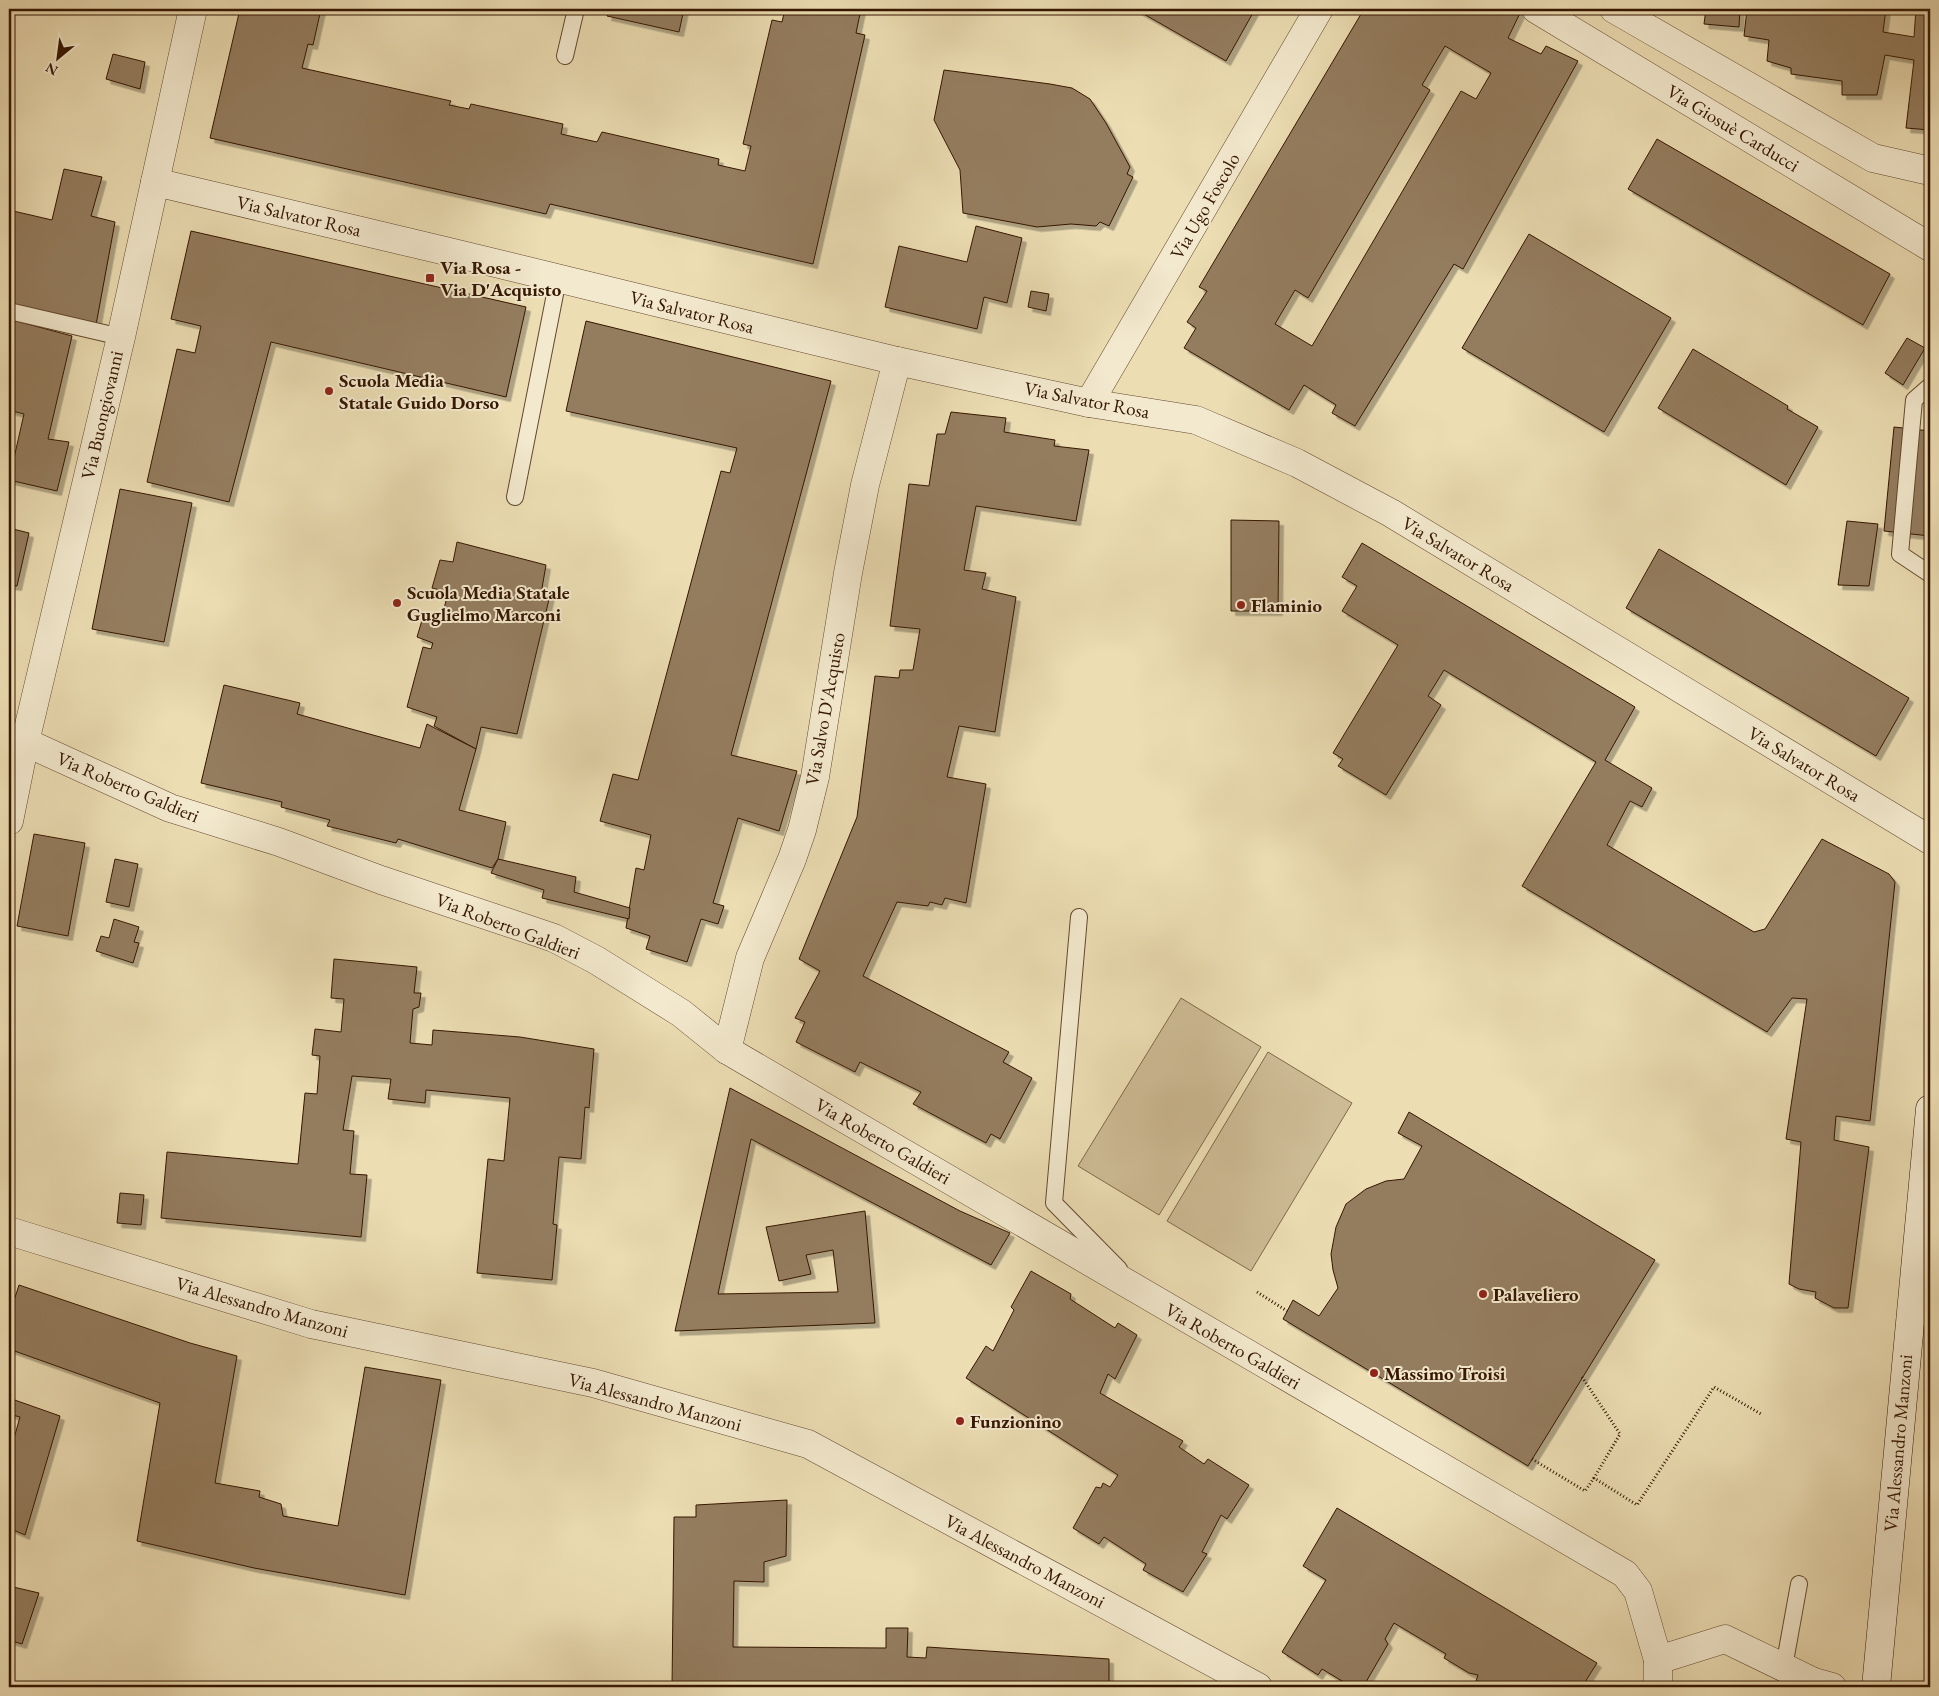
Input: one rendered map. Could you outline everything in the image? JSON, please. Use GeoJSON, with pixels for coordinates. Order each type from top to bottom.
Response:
{"type":"FeatureCollection","features":[{"type":"Feature","properties":{"kind":"street","name":"Via Buongiovanni"},"geometry":{"type":"LineString","coordinates":[[9,821],[17,741],[121,337],[193,9]]}},
{"type":"Feature","properties":{"kind":"street","name":"Via Ugo Foscolo"},"geometry":{"type":"LineString","coordinates":[[1089,403],[1319,9]]}},
{"type":"Feature","properties":{"kind":"street","name":"Via Giosuè Carducci"},"geometry":{"type":"LineString","coordinates":[[1536,9],[1930,247]]}},
{"type":"Feature","properties":{"kind":"street"},"geometry":{"type":"LineString","coordinates":[[1614,9],[1873,158],[1930,171]]}},
{"type":"Feature","properties":{"kind":"street","name":"Via Salvator Rosa"},"geometry":{"type":"LineString","coordinates":[[155,182],[897,361],[1089,403],[1196,420],[1297,462],[1391,513],[1930,840]]}},
{"type":"Feature","properties":{"kind":"street","name":"Via Salvo D'Acquisto"},"geometry":{"type":"LineString","coordinates":[[727,1050],[750,958],[792,859],[802,830],[815,777],[848,573],[865,485],[897,361]]}},
{"type":"Feature","properties":{"kind":"street","name":"Via Roberto Galdieri"},"geometry":{"type":"LineString","coordinates":[[17,741],[170,808],[279,842],[381,880],[554,938],[596,960],[681,1013],[727,1050],[1625,1574],[1638,1591],[1658,1660]]}},
{"type":"Feature","properties":{"kind":"street","name":"Via Alessandro Manzoni"},"geometry":{"type":"LineString","coordinates":[[1876,1687],[1930,1109]]}},
{"type":"Feature","properties":{"kind":"street","name":"Via Alessandro Manzoni"},"geometry":{"type":"LineString","coordinates":[[9,1230],[311,1324],[594,1383],[808,1444],[1258,1687]]}},
{"type":"Feature","properties":{"kind":"street"},"geometry":{"type":"LineString","coordinates":[[1658,1687],[1658,1660],[1725,1639],[1814,1682],[1832,1687]]}},
{"type":"Feature","properties":{"kind":"lane"},"geometry":{"type":"LineString","coordinates":[[565,56],[576,9]]}},
{"type":"Feature","properties":{"kind":"lane"},"geometry":{"type":"LineString","coordinates":[[515,497],[558,279]]}},
{"type":"Feature","properties":{"kind":"lane"},"geometry":{"type":"LineString","coordinates":[[9,311],[121,337]]}},
{"type":"Feature","properties":{"kind":"lane"},"geometry":{"type":"LineString","coordinates":[[1930,386],[1914,400],[1900,554],[1930,574]]}},
{"type":"Feature","properties":{"kind":"lane"},"geometry":{"type":"LineString","coordinates":[[1079,917],[1054,1203],[1142,1293]]}},
{"type":"Feature","properties":{"kind":"lane"},"geometry":{"type":"LineString","coordinates":[[1784,1667],[1799,1584]]}},
{"type":"Feature","properties":{"kind":"path"},"geometry":{"type":"LineString","coordinates":[[1257,1292],[1287,1311]]}},
{"type":"Feature","properties":{"kind":"path"},"geometry":{"type":"LineString","coordinates":[[1532,1459],[1585,1491],[1594,1478],[1620,1434],[1582,1377]]}},
{"type":"Feature","properties":{"kind":"path"},"geometry":{"type":"LineString","coordinates":[[1594,1478],[1636,1505],[1714,1387],[1760,1414]]}},
{"type":"Feature","properties":{"kind":"shaded area"},"geometry":{"type":"Polygon","coordinates":[[[1181,998],[1261,1047],[1159,1215],[1078,1166],[1181,998]]]}},
{"type":"Feature","properties":{"kind":"shaded area"},"geometry":{"type":"Polygon","coordinates":[[[1268,1052],[1352,1103],[1251,1271],[1167,1221],[1268,1052]]]}},
{"type":"Feature","properties":{"kind":"building"},"geometry":{"type":"Polygon","coordinates":[[[240,9],[321,9],[313,45],[308,44],[302,68],[451,101],[449,105],[469,109],[471,104],[563,124],[561,134],[597,142],[602,132],[719,159],[718,165],[745,171],[751,146],[743,144],[772,20],[782,22],[785,9],[861,9],[856,33],[865,35],[813,264],[550,204],[546,214],[210,138],[240,9]]]}},
{"type":"Feature","properties":{"kind":"building"},"geometry":{"type":"Polygon","coordinates":[[[609,9],[684,9],[679,32],[607,16],[609,9]]]}},
{"type":"Feature","properties":{"kind":"building"},"geometry":{"type":"Polygon","coordinates":[[[1135,9],[1253,9],[1254,11],[1226,61],[1135,9]]]}},
{"type":"Feature","properties":{"kind":"building"},"geometry":{"type":"Polygon","coordinates":[[[1364,9],[1522,9],[1508,38],[1541,54],[1546,46],[1578,61],[1463,269],[1454,264],[1355,426],[1332,413],[1336,405],[1304,385],[1289,410],[1184,348],[1196,328],[1187,322],[1207,291],[1199,287],[1364,9]],[[1445,46],[1422,85],[1430,90],[1308,298],[1295,290],[1275,324],[1312,346],[1461,91],[1476,99],[1491,73],[1445,46]]]}},
{"type":"Feature","properties":{"kind":"building"},"geometry":{"type":"Polygon","coordinates":[[[1706,9],[1740,9],[1739,27],[1704,24],[1706,9]]]}},
{"type":"Feature","properties":{"kind":"building"},"geometry":{"type":"Polygon","coordinates":[[[1747,9],[1886,9],[1883,32],[1914,37],[1916,9],[1930,9],[1930,130],[1906,128],[1914,60],[1885,55],[1877,95],[1842,95],[1842,81],[1791,74],[1791,68],[1767,61],[1769,40],[1744,36],[1747,9]]]}},
{"type":"Feature","properties":{"kind":"building"},"geometry":{"type":"Polygon","coordinates":[[[113,54],[145,62],[140,89],[106,79],[113,54]]]}},
{"type":"Feature","properties":{"kind":"building"},"geometry":{"type":"Polygon","coordinates":[[[944,70],[1072,88],[1090,99],[1106,123],[1130,167],[1127,174],[1133,177],[1109,226],[1100,222],[1096,226],[1071,224],[1037,227],[963,213],[960,170],[934,120],[944,70]]]}},
{"type":"Feature","properties":{"kind":"building"},"geometry":{"type":"Polygon","coordinates":[[[1657,139],[1890,274],[1863,325],[1628,189],[1657,139]]]}},
{"type":"Feature","properties":{"kind":"building"},"geometry":{"type":"Polygon","coordinates":[[[64,169],[102,177],[91,216],[115,222],[96,325],[9,303],[9,210],[52,220],[64,169]]]}},
{"type":"Feature","properties":{"kind":"building"},"geometry":{"type":"Polygon","coordinates":[[[976,226],[1022,238],[1007,303],[984,297],[977,329],[885,307],[899,246],[967,262],[976,226]]]}},
{"type":"Feature","properties":{"kind":"building"},"geometry":{"type":"Polygon","coordinates":[[[191,231],[526,307],[506,397],[271,342],[229,502],[147,482],[177,349],[195,353],[201,326],[171,319],[191,231]]]}},
{"type":"Feature","properties":{"kind":"building"},"geometry":{"type":"Polygon","coordinates":[[[1529,234],[1671,318],[1604,432],[1462,348],[1529,234]]]}},
{"type":"Feature","properties":{"kind":"building"},"geometry":{"type":"Polygon","coordinates":[[[1031,291],[1049,294],[1046,311],[1028,307],[1031,291]]]}},
{"type":"Feature","properties":{"kind":"building"},"geometry":{"type":"Polygon","coordinates":[[[9,319],[72,336],[48,439],[69,442],[57,491],[9,480],[24,414],[9,410],[9,319]]]}},
{"type":"Feature","properties":{"kind":"building"},"geometry":{"type":"Polygon","coordinates":[[[586,321],[831,381],[731,755],[797,771],[779,831],[738,818],[713,903],[724,906],[718,924],[701,919],[687,962],[646,949],[650,936],[626,928],[636,868],[644,870],[651,835],[600,821],[613,774],[638,780],[721,471],[730,473],[737,448],[566,411],[586,321]]]}},
{"type":"Feature","properties":{"kind":"building"},"geometry":{"type":"Polygon","coordinates":[[[1907,338],[1925,348],[1903,385],[1885,373],[1907,338]]]}},
{"type":"Feature","properties":{"kind":"building"},"geometry":{"type":"Polygon","coordinates":[[[1693,349],[1788,406],[1787,409],[1818,427],[1786,485],[1658,408],[1693,349]]]}},
{"type":"Feature","properties":{"kind":"building"},"geometry":{"type":"Polygon","coordinates":[[[951,412],[1006,418],[1004,432],[1055,440],[1054,446],[1089,450],[1076,521],[976,506],[964,570],[986,573],[982,589],[1016,597],[995,732],[959,726],[947,777],[986,784],[966,903],[945,898],[942,905],[930,902],[928,906],[897,902],[863,976],[1009,1052],[1003,1062],[1032,1078],[1000,1139],[991,1134],[986,1143],[913,1104],[921,1092],[860,1062],[855,1072],[796,1042],[805,1022],[795,1018],[820,971],[799,959],[857,817],[875,676],[899,678],[900,670],[913,670],[920,629],[890,626],[909,484],[929,486],[937,434],[945,434],[951,412]]]}},
{"type":"Feature","properties":{"kind":"building"},"geometry":{"type":"Polygon","coordinates":[[[1894,427],[1930,431],[1930,536],[1884,531],[1894,427]]]}},
{"type":"Feature","properties":{"kind":"building"},"geometry":{"type":"Polygon","coordinates":[[[120,489],[192,503],[164,642],[92,629],[120,489]]]}},
{"type":"Feature","properties":{"kind":"building"},"geometry":{"type":"Polygon","coordinates":[[[1231,520],[1279,521],[1278,611],[1231,611],[1231,520]]]}},
{"type":"Feature","properties":{"kind":"building"},"geometry":{"type":"Polygon","coordinates":[[[1847,521],[1878,524],[1869,586],[1838,585],[1847,521]]]}},
{"type":"Feature","properties":{"kind":"building"},"geometry":{"type":"Polygon","coordinates":[[[9,528],[29,533],[17,586],[9,585],[9,528]]]}},
{"type":"Feature","properties":{"kind":"building"},"geometry":{"type":"Polygon","coordinates":[[[457,542],[546,565],[541,594],[550,595],[517,734],[481,727],[476,749],[434,726],[437,717],[407,707],[423,647],[431,649],[433,643],[417,637],[423,617],[441,622],[448,592],[432,588],[440,560],[453,562],[457,542]]]}},
{"type":"Feature","properties":{"kind":"building"},"geometry":{"type":"Polygon","coordinates":[[[1362,543],[1635,707],[1605,760],[1652,788],[1642,807],[1630,801],[1607,845],[1754,932],[1765,929],[1822,839],[1889,874],[1895,882],[1870,1121],[1836,1116],[1834,1140],[1869,1147],[1848,1308],[1834,1308],[1815,1298],[1816,1292],[1799,1289],[1789,1284],[1801,1142],[1786,1139],[1807,999],[1792,998],[1767,1032],[1522,886],[1596,762],[1444,670],[1428,696],[1441,705],[1386,795],[1338,766],[1343,759],[1333,753],[1398,645],[1342,611],[1357,586],[1342,577],[1362,543]]]}},
{"type":"Feature","properties":{"kind":"building"},"geometry":{"type":"Polygon","coordinates":[[[1659,549],[1909,698],[1876,756],[1626,608],[1659,549]]]}},
{"type":"Feature","properties":{"kind":"building"},"geometry":{"type":"Polygon","coordinates":[[[224,685],[300,703],[297,714],[420,748],[427,724],[476,749],[459,810],[506,822],[498,859],[492,868],[398,839],[396,843],[327,826],[330,820],[281,807],[282,802],[201,783],[224,685]]]}},
{"type":"Feature","properties":{"kind":"building"},"geometry":{"type":"Polygon","coordinates":[[[34,834],[85,843],[68,936],[17,926],[34,834]]]}},
{"type":"Feature","properties":{"kind":"building"},"geometry":{"type":"Polygon","coordinates":[[[115,859],[138,864],[129,907],[106,902],[115,859]]]}},
{"type":"Feature","properties":{"kind":"building"},"geometry":{"type":"Polygon","coordinates":[[[498,859],[576,877],[574,892],[630,908],[629,919],[542,898],[544,890],[491,873],[498,859]]]}},
{"type":"Feature","properties":{"kind":"building"},"geometry":{"type":"Polygon","coordinates":[[[114,919],[139,927],[134,942],[139,943],[133,963],[96,951],[101,936],[109,938],[114,919]]]}},
{"type":"Feature","properties":{"kind":"building"},"geometry":{"type":"Polygon","coordinates":[[[334,959],[417,967],[414,993],[421,993],[419,1007],[413,1009],[410,1043],[432,1045],[433,1030],[520,1037],[594,1049],[589,1108],[585,1107],[581,1159],[559,1157],[553,1224],[557,1225],[552,1280],[477,1273],[488,1159],[504,1161],[510,1098],[426,1090],[425,1103],[388,1099],[391,1079],[352,1076],[343,1130],[354,1131],[350,1174],[367,1175],[361,1237],[161,1218],[167,1152],[298,1164],[305,1093],[317,1094],[320,1056],[312,1055],[315,1029],[341,1032],[344,999],[331,998],[334,959]]]}},
{"type":"Feature","properties":{"kind":"building"},"geometry":{"type":"Polygon","coordinates":[[[730,1088],[960,1211],[1010,1233],[991,1265],[751,1139],[718,1294],[838,1292],[833,1250],[806,1255],[811,1274],[779,1281],[766,1227],[865,1211],[875,1323],[675,1331],[730,1088]]]}},
{"type":"Feature","properties":{"kind":"building","name":"Palaveliero"},"geometry":{"type":"Polygon","coordinates":[[[1409,1112],[1655,1260],[1528,1466],[1283,1319],[1293,1300],[1319,1316],[1338,1288],[1331,1254],[1336,1227],[1346,1204],[1366,1189],[1386,1181],[1404,1179],[1422,1146],[1398,1133],[1409,1112]]]}},
{"type":"Feature","properties":{"kind":"building"},"geometry":{"type":"Polygon","coordinates":[[[120,1193],[144,1195],[141,1225],[117,1223],[120,1193]]]}},
{"type":"Feature","properties":{"kind":"building"},"geometry":{"type":"Polygon","coordinates":[[[1031,1271],[1071,1294],[1070,1299],[1115,1328],[1118,1323],[1137,1335],[1115,1379],[1108,1374],[1100,1393],[1183,1441],[1179,1447],[1204,1464],[1208,1459],[1249,1485],[1227,1519],[1221,1515],[1202,1552],[1207,1554],[1183,1592],[1143,1570],[1146,1564],[1104,1537],[1099,1544],[1073,1528],[1096,1487],[1101,1488],[1103,1483],[1110,1487],[1118,1475],[966,1378],[986,1346],[993,1351],[1014,1310],[1011,1307],[1031,1271]]]}},
{"type":"Feature","properties":{"kind":"building"},"geometry":{"type":"Polygon","coordinates":[[[19,1285],[190,1343],[237,1356],[215,1483],[260,1491],[259,1497],[281,1504],[283,1516],[338,1526],[365,1367],[441,1380],[405,1595],[254,1568],[137,1541],[160,1403],[9,1349],[9,1316],[19,1285]]]}},
{"type":"Feature","properties":{"kind":"building"},"geometry":{"type":"Polygon","coordinates":[[[9,1398],[60,1416],[25,1535],[9,1528],[9,1456],[20,1417],[9,1414],[9,1398]]]}},
{"type":"Feature","properties":{"kind":"building"},"geometry":{"type":"Polygon","coordinates":[[[787,1500],[786,1556],[764,1562],[764,1582],[734,1581],[733,1647],[886,1648],[886,1628],[908,1628],[907,1657],[926,1658],[927,1647],[1109,1659],[1109,1683],[1121,1683],[1121,1687],[672,1687],[674,1517],[696,1517],[696,1505],[787,1500]]]}},
{"type":"Feature","properties":{"kind":"building"},"geometry":{"type":"Polygon","coordinates":[[[1337,1508],[1597,1663],[1582,1687],[1537,1687],[1476,1681],[1478,1675],[1469,1673],[1444,1658],[1446,1654],[1394,1623],[1385,1639],[1388,1644],[1363,1687],[1352,1687],[1322,1669],[1318,1675],[1282,1652],[1326,1580],[1303,1566],[1337,1508]]]}},
{"type":"Feature","properties":{"kind":"building"},"geometry":{"type":"Polygon","coordinates":[[[9,1586],[39,1593],[22,1644],[9,1640],[9,1586]]]}},
{"type":"Feature","properties":{"kind":"place","name":"Via Rosa - Via D'Acquisto"},"geometry":{"type":"Point","coordinates":[430,278]}},
{"type":"Feature","properties":{"kind":"place","name":"Scuola Media Statale Guido Dorso"},"geometry":{"type":"Point","coordinates":[329,391]}},
{"type":"Feature","properties":{"kind":"place","name":"Scuola Media Statale Guglielmo Marconi"},"geometry":{"type":"Point","coordinates":[397,603]}},
{"type":"Feature","properties":{"kind":"place","name":"Flaminio"},"geometry":{"type":"Point","coordinates":[1241,605]}},
{"type":"Feature","properties":{"kind":"place","name":"Palaveliero"},"geometry":{"type":"Point","coordinates":[1483,1294]}},
{"type":"Feature","properties":{"kind":"place","name":"Massimo Troisi"},"geometry":{"type":"Point","coordinates":[1374,1373]}},
{"type":"Feature","properties":{"kind":"place","name":"Funzionino"},"geometry":{"type":"Point","coordinates":[960,1421]}}]}
